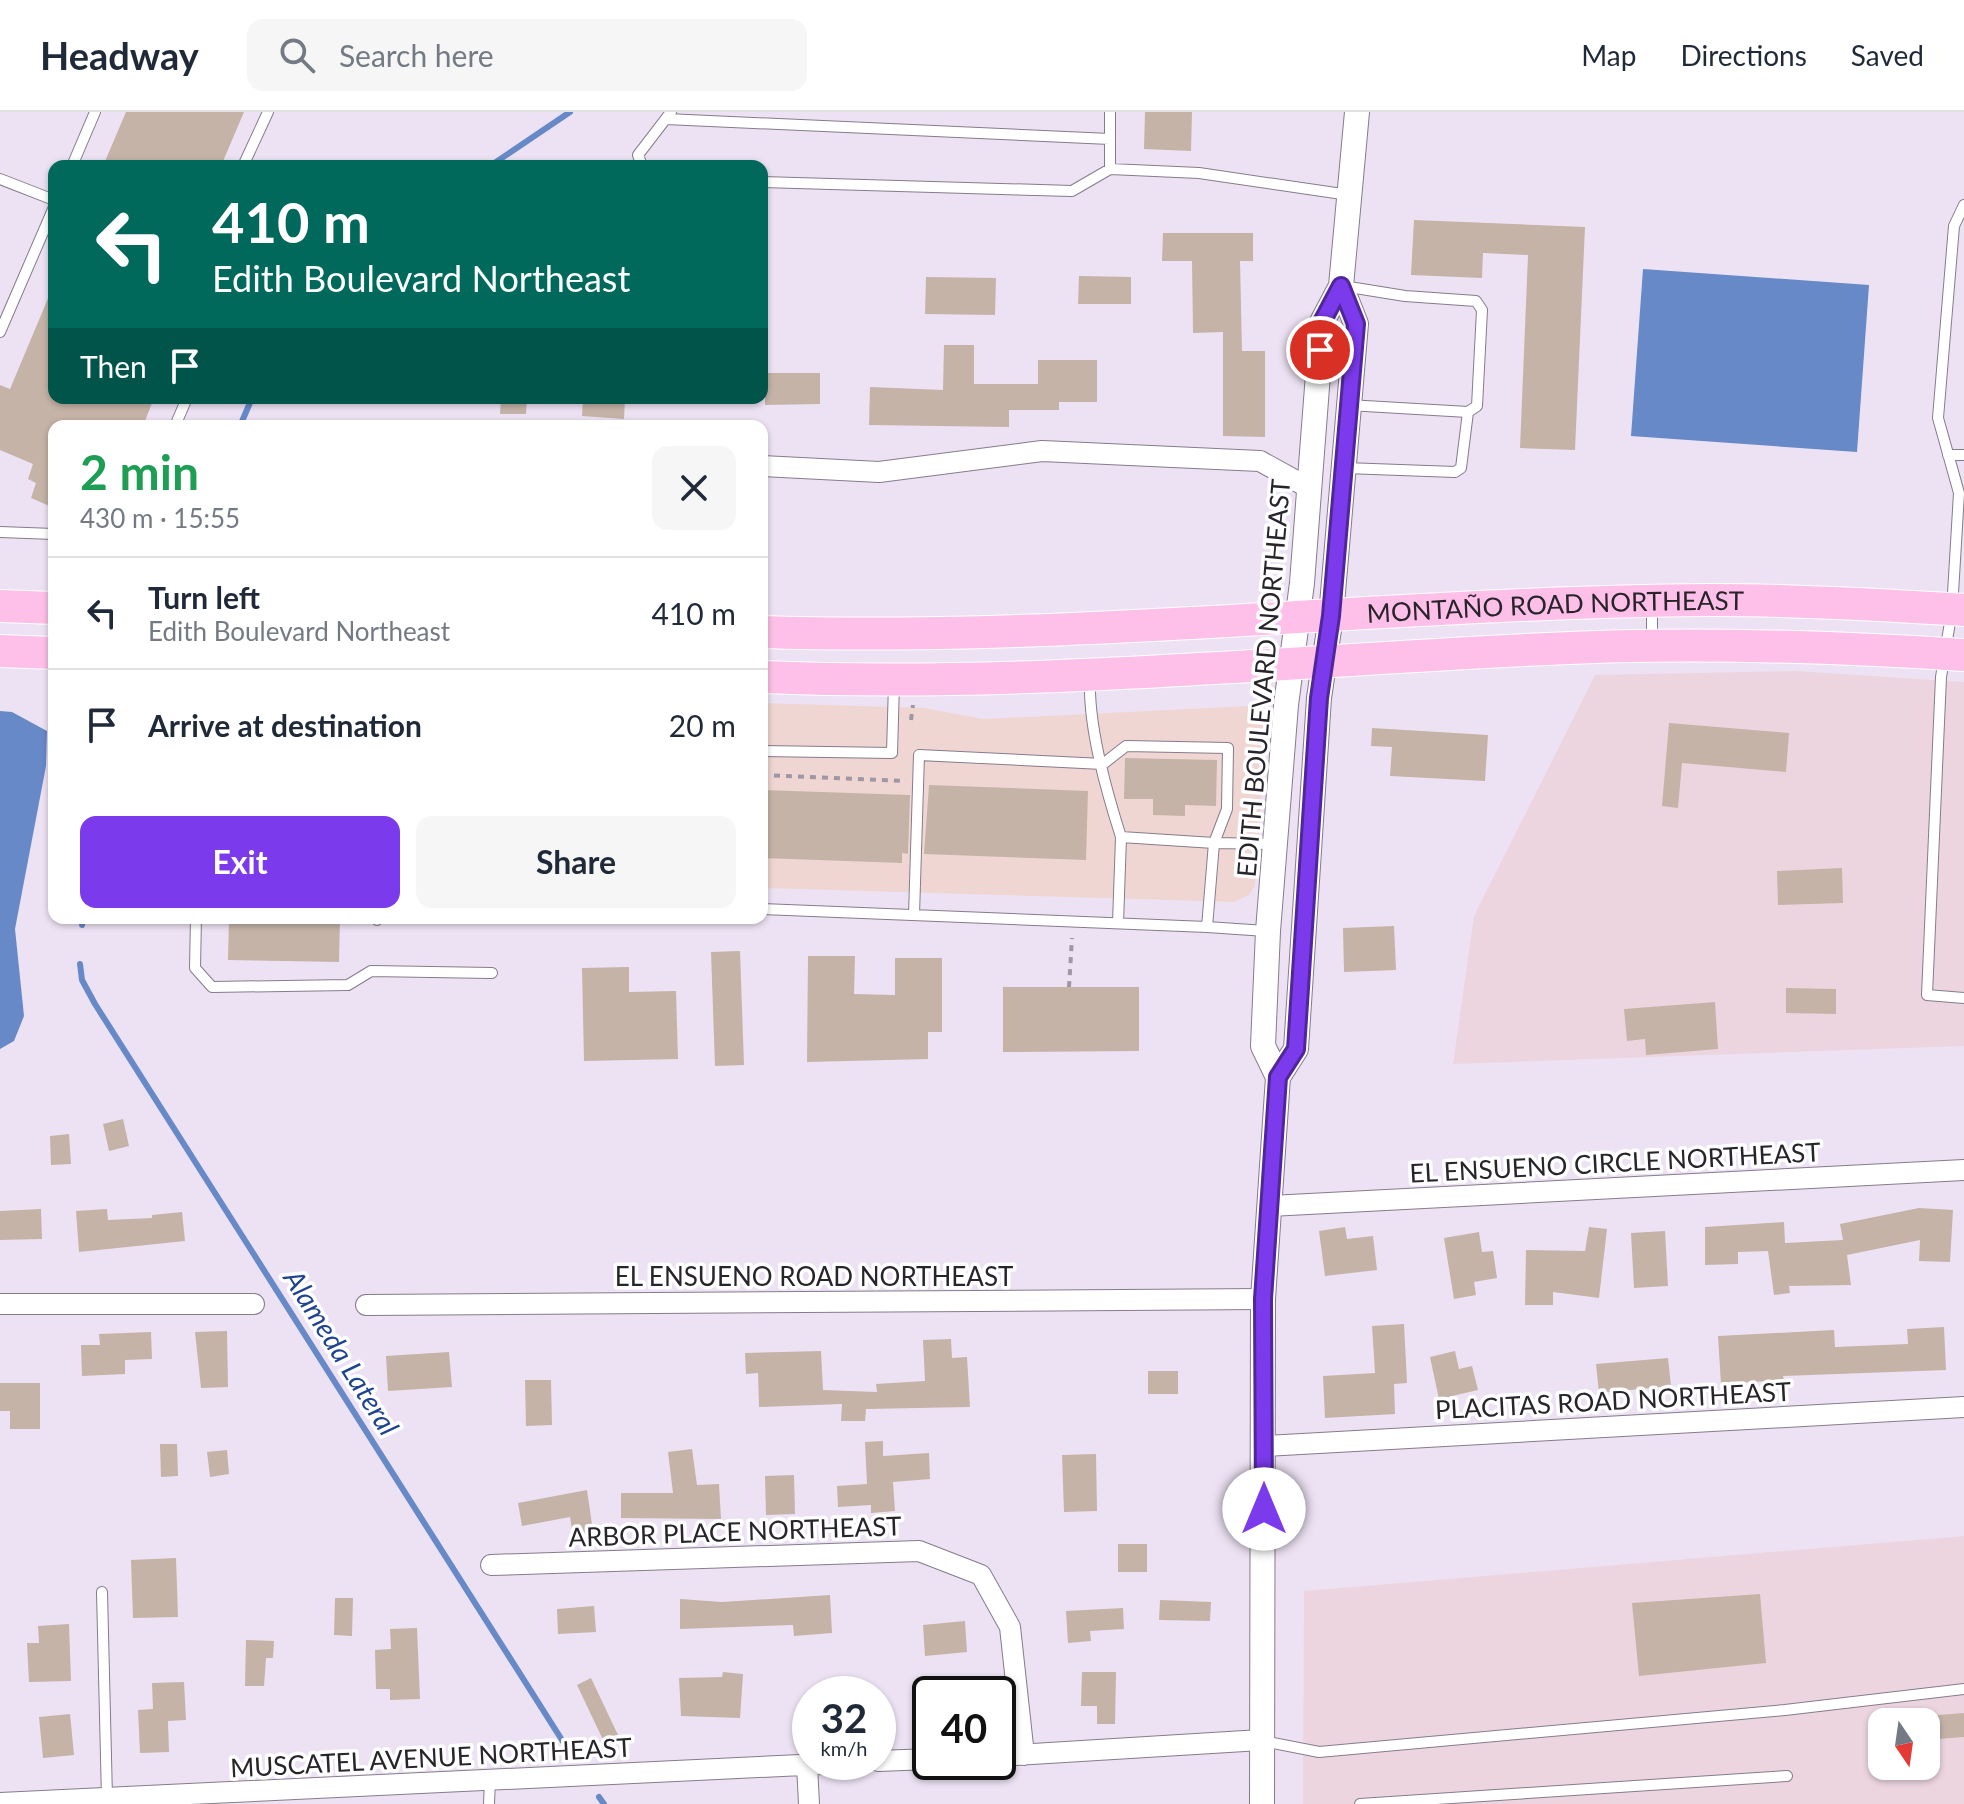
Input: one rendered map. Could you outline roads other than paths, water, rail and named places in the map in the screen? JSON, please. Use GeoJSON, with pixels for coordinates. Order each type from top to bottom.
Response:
{"type":"FeatureCollection","features":[{"type":"Feature","properties":{"kind":"main road","name":"MONTAÑO ROAD NORTHEAST"},"geometry":{"type":"LineString","coordinates":[[768,632],[991,635],[1652,601],[1799,601],[1958,610]]}},
{"type":"Feature","properties":{"kind":"main road"},"geometry":{"type":"LineString","coordinates":[[0,606],[48,608]]}},
{"type":"Feature","properties":{"kind":"main road","name":"MONTAÑO ROAD NORTHEAST"},"geometry":{"type":"LineString","coordinates":[[768,678],[904,693],[1090,676],[1325,661],[1652,646],[1806,647],[1954,654]]}},
{"type":"Feature","properties":{"kind":"main road"},"geometry":{"type":"LineString","coordinates":[[0,651],[48,653]]}},
{"type":"Feature","properties":{"kind":"street","name":"EDITH BOULEVARD NORTHEAST"},"geometry":{"type":"LineString","coordinates":[[1278,1077],[1263,1046],[1273,844],[1298,618],[1322,322],[1341,286],[1357,112]]}},
{"type":"Feature","properties":{"kind":"street","name":"EDITH BOULEVARD NORTHEAST"},"geometry":{"type":"LineString","coordinates":[[1262,1804],[1263,1299],[1278,1077],[1296,1049],[1317,714],[1331,616],[1356,324],[1341,286]]}},
{"type":"Feature","properties":{"kind":"street"},"geometry":{"type":"LineString","coordinates":[[768,466],[879,472],[1042,451],[1260,461],[1309,488]]}},
{"type":"Feature","properties":{"kind":"street","name":"EL ENSUENO CIRCLE NORTHEAST"},"geometry":{"type":"LineString","coordinates":[[1268,1206],[1964,1170]]}},
{"type":"Feature","properties":{"kind":"street","name":"EL ENSUENO ROAD NORTHEAST"},"geometry":{"type":"LineString","coordinates":[[366,1305],[1263,1299]]}},
{"type":"Feature","properties":{"kind":"street"},"geometry":{"type":"LineString","coordinates":[[0,1304],[254,1304]]}},
{"type":"Feature","properties":{"kind":"street","name":"PLACITAS ROAD NORTHEAST"},"geometry":{"type":"LineString","coordinates":[[1264,1446],[1964,1407]]}},
{"type":"Feature","properties":{"kind":"street","name":"ARBOR PLACE NORTHEAST"},"geometry":{"type":"LineString","coordinates":[[491,1565],[919,1551],[981,1575],[1010,1627],[1024,1755]]}},
{"type":"Feature","properties":{"kind":"street"},"geometry":{"type":"LineString","coordinates":[[1016,1755],[1261,1740]]}},
{"type":"Feature","properties":{"kind":"street","name":"MUSCATEL AVENUE NORTHEAST"},"geometry":{"type":"LineString","coordinates":[[0,1803],[792,1766]]}},
{"type":"Feature","properties":{"kind":"street"},"geometry":{"type":"LineString","coordinates":[[808,1780],[809,1804]]}},
{"type":"Feature","properties":{"kind":"lane"},"geometry":{"type":"LineString","coordinates":[[75,160],[95,112]]}},
{"type":"Feature","properties":{"kind":"lane"},"geometry":{"type":"LineString","coordinates":[[246,160],[268,112]]}},
{"type":"Feature","properties":{"kind":"lane"},"geometry":{"type":"LineString","coordinates":[[1110,112],[1110,169]]}},
{"type":"Feature","properties":{"kind":"lane"},"geometry":{"type":"LineString","coordinates":[[640,160],[638,155],[668,116],[1110,139]]}},
{"type":"Feature","properties":{"kind":"lane"},"geometry":{"type":"LineString","coordinates":[[768,182],[1072,191],[1110,169],[1199,173],[1349,195]]}},
{"type":"Feature","properties":{"kind":"lane"},"geometry":{"type":"LineString","coordinates":[[0,179],[48,198]]}},
{"type":"Feature","properties":{"kind":"lane"},"geometry":{"type":"LineString","coordinates":[[1964,205],[1954,226],[1938,418],[1959,493],[1958,610],[1927,995],[1964,998]]}},
{"type":"Feature","properties":{"kind":"lane"},"geometry":{"type":"LineString","coordinates":[[0,332],[48,221]]}},
{"type":"Feature","properties":{"kind":"lane"},"geometry":{"type":"LineString","coordinates":[[1341,286],[1405,296],[1476,301],[1482,310],[1477,406],[1468,412],[1348,405]]}},
{"type":"Feature","properties":{"kind":"lane"},"geometry":{"type":"LineString","coordinates":[[1342,468],[1455,472],[1461,468],[1468,412]]}},
{"type":"Feature","properties":{"kind":"lane"},"geometry":{"type":"LineString","coordinates":[[1948,455],[1964,455]]}},
{"type":"Feature","properties":{"kind":"lane"},"geometry":{"type":"LineString","coordinates":[[0,532],[48,534]]}},
{"type":"Feature","properties":{"kind":"lane"},"geometry":{"type":"LineString","coordinates":[[1652,601],[1652,646]]}},
{"type":"Feature","properties":{"kind":"lane"},"geometry":{"type":"LineString","coordinates":[[1090,676],[1089,714],[1121,837],[1118,923]]}},
{"type":"Feature","properties":{"kind":"lane"},"geometry":{"type":"LineString","coordinates":[[768,751],[892,753],[904,693]]}},
{"type":"Feature","properties":{"kind":"lane"},"geometry":{"type":"LineString","coordinates":[[914,915],[919,755],[1103,764],[1126,746],[1228,748],[1227,809],[1214,843],[1207,927]]}},
{"type":"Feature","properties":{"kind":"lane"},"geometry":{"type":"LineString","coordinates":[[1121,837],[1273,844]]}},
{"type":"Feature","properties":{"kind":"lane"},"geometry":{"type":"LineString","coordinates":[[768,909],[1268,931]]}},
{"type":"Feature","properties":{"kind":"lane"},"geometry":{"type":"LineString","coordinates":[[196,924],[195,968],[212,987],[348,985],[371,971],[492,973]]}},
{"type":"Feature","properties":{"kind":"lane"},"geometry":{"type":"LineString","coordinates":[[97,1800],[102,1592]]}},
{"type":"Feature","properties":{"kind":"lane"},"geometry":{"type":"LineString","coordinates":[[1261,1740],[1319,1752],[1785,1710],[1964,1689]]}},
{"type":"Feature","properties":{"kind":"lane"},"geometry":{"type":"LineString","coordinates":[[1360,1804],[1787,1776]]}},
{"type":"Feature","properties":{"kind":"lane"},"geometry":{"type":"LineString","coordinates":[[489,1804],[490,1780]]}},
{"type":"Feature","properties":{"kind":"water"},"geometry":{"type":"Polygon","coordinates":[[[1643,269],[1869,285],[1857,452],[1631,436],[1643,269]]]}},
{"type":"Feature","properties":{"kind":"water"},"geometry":{"type":"Polygon","coordinates":[[[0,711],[12,712],[47,731],[46,766],[15,929],[24,1016],[14,1041],[0,1049],[0,711]]]}},
{"type":"Feature","properties":{"kind":"waterway"},"geometry":{"type":"LineString","coordinates":[[499,160],[570,112]]}},
{"type":"Feature","properties":{"kind":"waterway"},"geometry":{"type":"LineString","coordinates":[[243,420],[249,404]]}},
{"type":"Feature","properties":{"kind":"waterway","name":"Alameda Lateral"},"geometry":{"type":"LineString","coordinates":[[80,964],[82,980],[95,1004],[574,1759]]}},
{"type":"Feature","properties":{"kind":"waterway"},"geometry":{"type":"LineString","coordinates":[[599,1797],[604,1804]]}}]}
